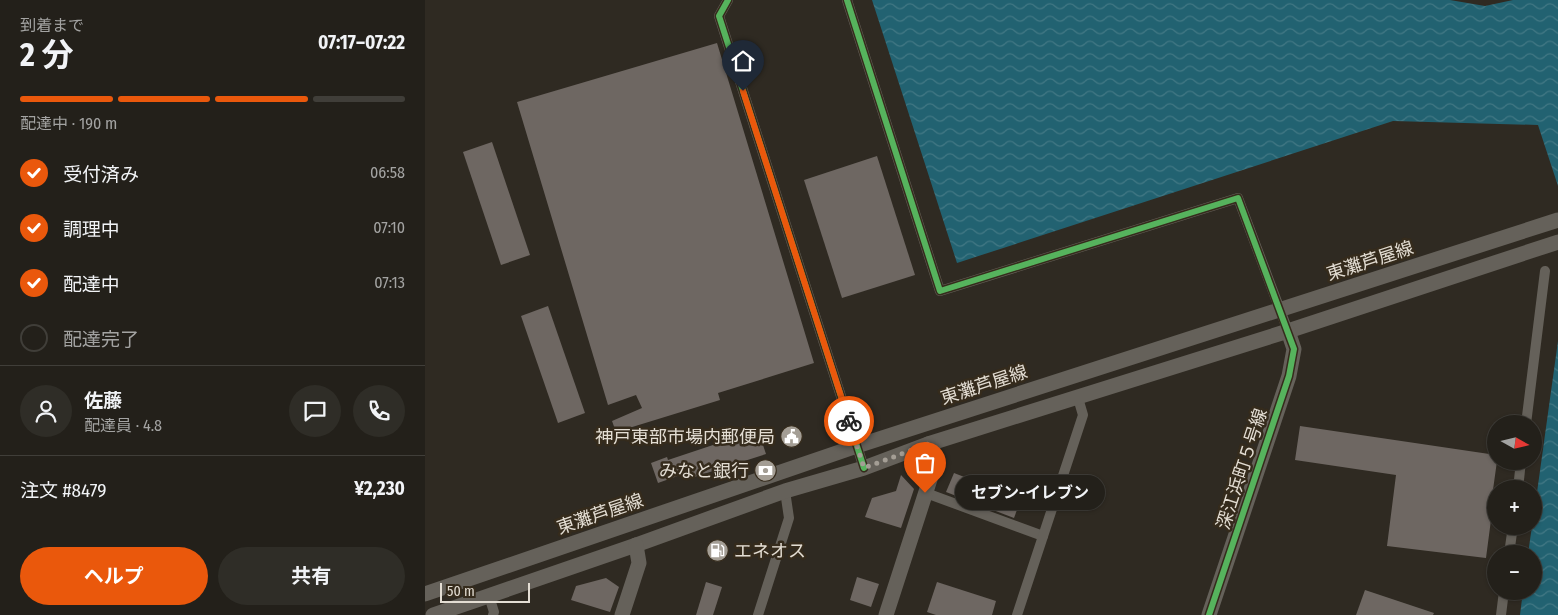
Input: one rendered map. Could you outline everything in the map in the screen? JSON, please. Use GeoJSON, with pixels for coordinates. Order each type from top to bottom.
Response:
{"type":"FeatureCollection","features":[{"type":"Feature","properties":{"kind":"main road","name":"東灘芦屋線"},"geometry":{"type":"LineString","coordinates":[[431,592],[857,446],[1557,221]]}},
{"type":"Feature","properties":{"kind":"main road"},"geometry":{"type":"LineString","coordinates":[[433,615],[785,492],[864,468],[928,444],[1288,332],[1558,242]]}},
{"type":"Feature","properties":{"kind":"main road","name":"深江浜町５号線"},"geometry":{"type":"LineString","coordinates":[[1209,615],[1289,376],[1295,349],[1288,332]]}},
{"type":"Feature","properties":{"kind":"main road"},"geometry":{"type":"LineString","coordinates":[[886,615],[935,464],[928,444]]}},
{"type":"Feature","properties":{"kind":"main road"},"geometry":{"type":"LineString","coordinates":[[622,615],[639,563],[637,545]]}},
{"type":"Feature","properties":{"kind":"main road"},"geometry":{"type":"LineString","coordinates":[[425,580],[431,592]]}},
{"type":"Feature","properties":{"kind":"street"},"geometry":{"type":"LineString","coordinates":[[729,0],[719,16],[864,468]]}},
{"type":"Feature","properties":{"kind":"street"},"geometry":{"type":"LineString","coordinates":[[847,0],[940,291],[1238,198],[1288,332]]}},
{"type":"Feature","properties":{"kind":"street"},"geometry":{"type":"LineString","coordinates":[[1527,415],[1545,271]]}},
{"type":"Feature","properties":{"kind":"street"},"geometry":{"type":"LineString","coordinates":[[1017,615],[1083,415],[1078,398]]}},
{"type":"Feature","properties":{"kind":"street"},"geometry":{"type":"LineString","coordinates":[[758,615],[789,518],[785,492]]}},
{"type":"Feature","properties":{"kind":"street"},"geometry":{"type":"LineString","coordinates":[[925,493],[1043,536]]}},
{"type":"Feature","properties":{"kind":"street"},"geometry":{"type":"LineString","coordinates":[[489,596],[494,612],[493,615]]}},
{"type":"Feature","properties":{"kind":"street"},"geometry":{"type":"LineString","coordinates":[[1501,615],[1504,600]]}},
{"type":"Feature","properties":{"kind":"water"},"geometry":{"type":"Polygon","coordinates":[[[872,0],[1450,0],[1485,6],[1513,0],[1558,0],[1558,186],[1538,125],[1393,121],[957,263],[872,0]]]}},
{"type":"Feature","properties":{"kind":"water"},"geometry":{"type":"Polygon","coordinates":[[[1558,341],[1558,615],[1520,615],[1522,600],[1542,600],[1542,545],[1529,545],[1531,535],[1542,535],[1542,480],[1539,480],[1540,470],[1543,470],[1543,449],[1558,341]]]}},
{"type":"Feature","properties":{"kind":"building"},"geometry":{"type":"Polygon","coordinates":[[[717,43],[814,363],[718,393],[720,400],[616,432],[612,421],[642,408],[636,395],[608,405],[517,102],[717,43]]]}},
{"type":"Feature","properties":{"kind":"building"},"geometry":{"type":"Polygon","coordinates":[[[492,142],[530,255],[501,265],[463,152],[492,142]]]}},
{"type":"Feature","properties":{"kind":"building"},"geometry":{"type":"Polygon","coordinates":[[[877,156],[915,275],[842,298],[804,180],[877,156]]]}},
{"type":"Feature","properties":{"kind":"building"},"geometry":{"type":"Polygon","coordinates":[[[548,306],[585,413],[558,423],[521,316],[548,306]]]}},
{"type":"Feature","properties":{"kind":"building"},"geometry":{"type":"Polygon","coordinates":[[[1300,426],[1487,454],[1487,470],[1496,470],[1494,480],[1487,480],[1487,535],[1489,535],[1486,558],[1387,546],[1396,475],[1295,460],[1300,426]]]}},
{"type":"Feature","properties":{"kind":"building"},"geometry":{"type":"Polygon","coordinates":[[[758,430],[766,454],[688,479],[686,473],[658,483],[651,463],[667,457],[668,460],[758,430]]]}},
{"type":"Feature","properties":{"kind":"building"},"geometry":{"type":"Polygon","coordinates":[[[954,473],[1021,499],[1014,518],[946,492],[954,473]]]}},
{"type":"Feature","properties":{"kind":"building"},"geometry":{"type":"Polygon","coordinates":[[[901,475],[914,489],[901,528],[865,517],[872,498],[896,491],[901,475]]]}},
{"type":"Feature","properties":{"kind":"building"},"geometry":{"type":"Polygon","coordinates":[[[857,577],[879,584],[871,607],[850,600],[857,577]]]}},
{"type":"Feature","properties":{"kind":"building"},"geometry":{"type":"Polygon","coordinates":[[[606,578],[619,587],[610,612],[571,600],[576,586],[606,578]]]}},
{"type":"Feature","properties":{"kind":"building"},"geometry":{"type":"Polygon","coordinates":[[[706,582],[722,587],[713,615],[696,615],[706,582]]]}},
{"type":"Feature","properties":{"kind":"building"},"geometry":{"type":"Polygon","coordinates":[[[937,582],[996,601],[992,615],[936,615],[927,612],[937,582]]]}},
{"type":"Feature","properties":{"kind":"building"},"geometry":{"type":"Polygon","coordinates":[[[1365,590],[1434,613],[1433,615],[1356,615],[1365,590]]]}},
{"type":"Feature","properties":{"kind":"cycle path"},"geometry":{"type":"LineString","coordinates":[[728,0],[719,16],[864,468]]}},
{"type":"Feature","properties":{"kind":"cycle path"},"geometry":{"type":"LineString","coordinates":[[847,0],[940,291],[1238,198],[1294,349],[1289,376],[1209,615]]}},
{"type":"Feature","properties":{"kind":"way so far"},"geometry":{"type":"LineString","coordinates":[[849,421],[864,468],[928,444],[935,464],[925,493]]}},
{"type":"Feature","properties":{"kind":"place","name":"神戸東部市場内郵便局"},"geometry":{"type":"Point","coordinates":[791,437]}},
{"type":"Feature","properties":{"kind":"place","name":"みなと銀行"},"geometry":{"type":"Point","coordinates":[765,471]}},
{"type":"Feature","properties":{"kind":"place","name":"セブン-イレブン"},"geometry":{"type":"Point","coordinates":[925,493]}},
{"type":"Feature","properties":{"kind":"place","name":"エネオス"},"geometry":{"type":"Point","coordinates":[718,551]}},
{"type":"Feature","properties":{"kind":"route"},"geometry":{"type":"LineString","coordinates":[[743,91],[849,421]]}}]}
